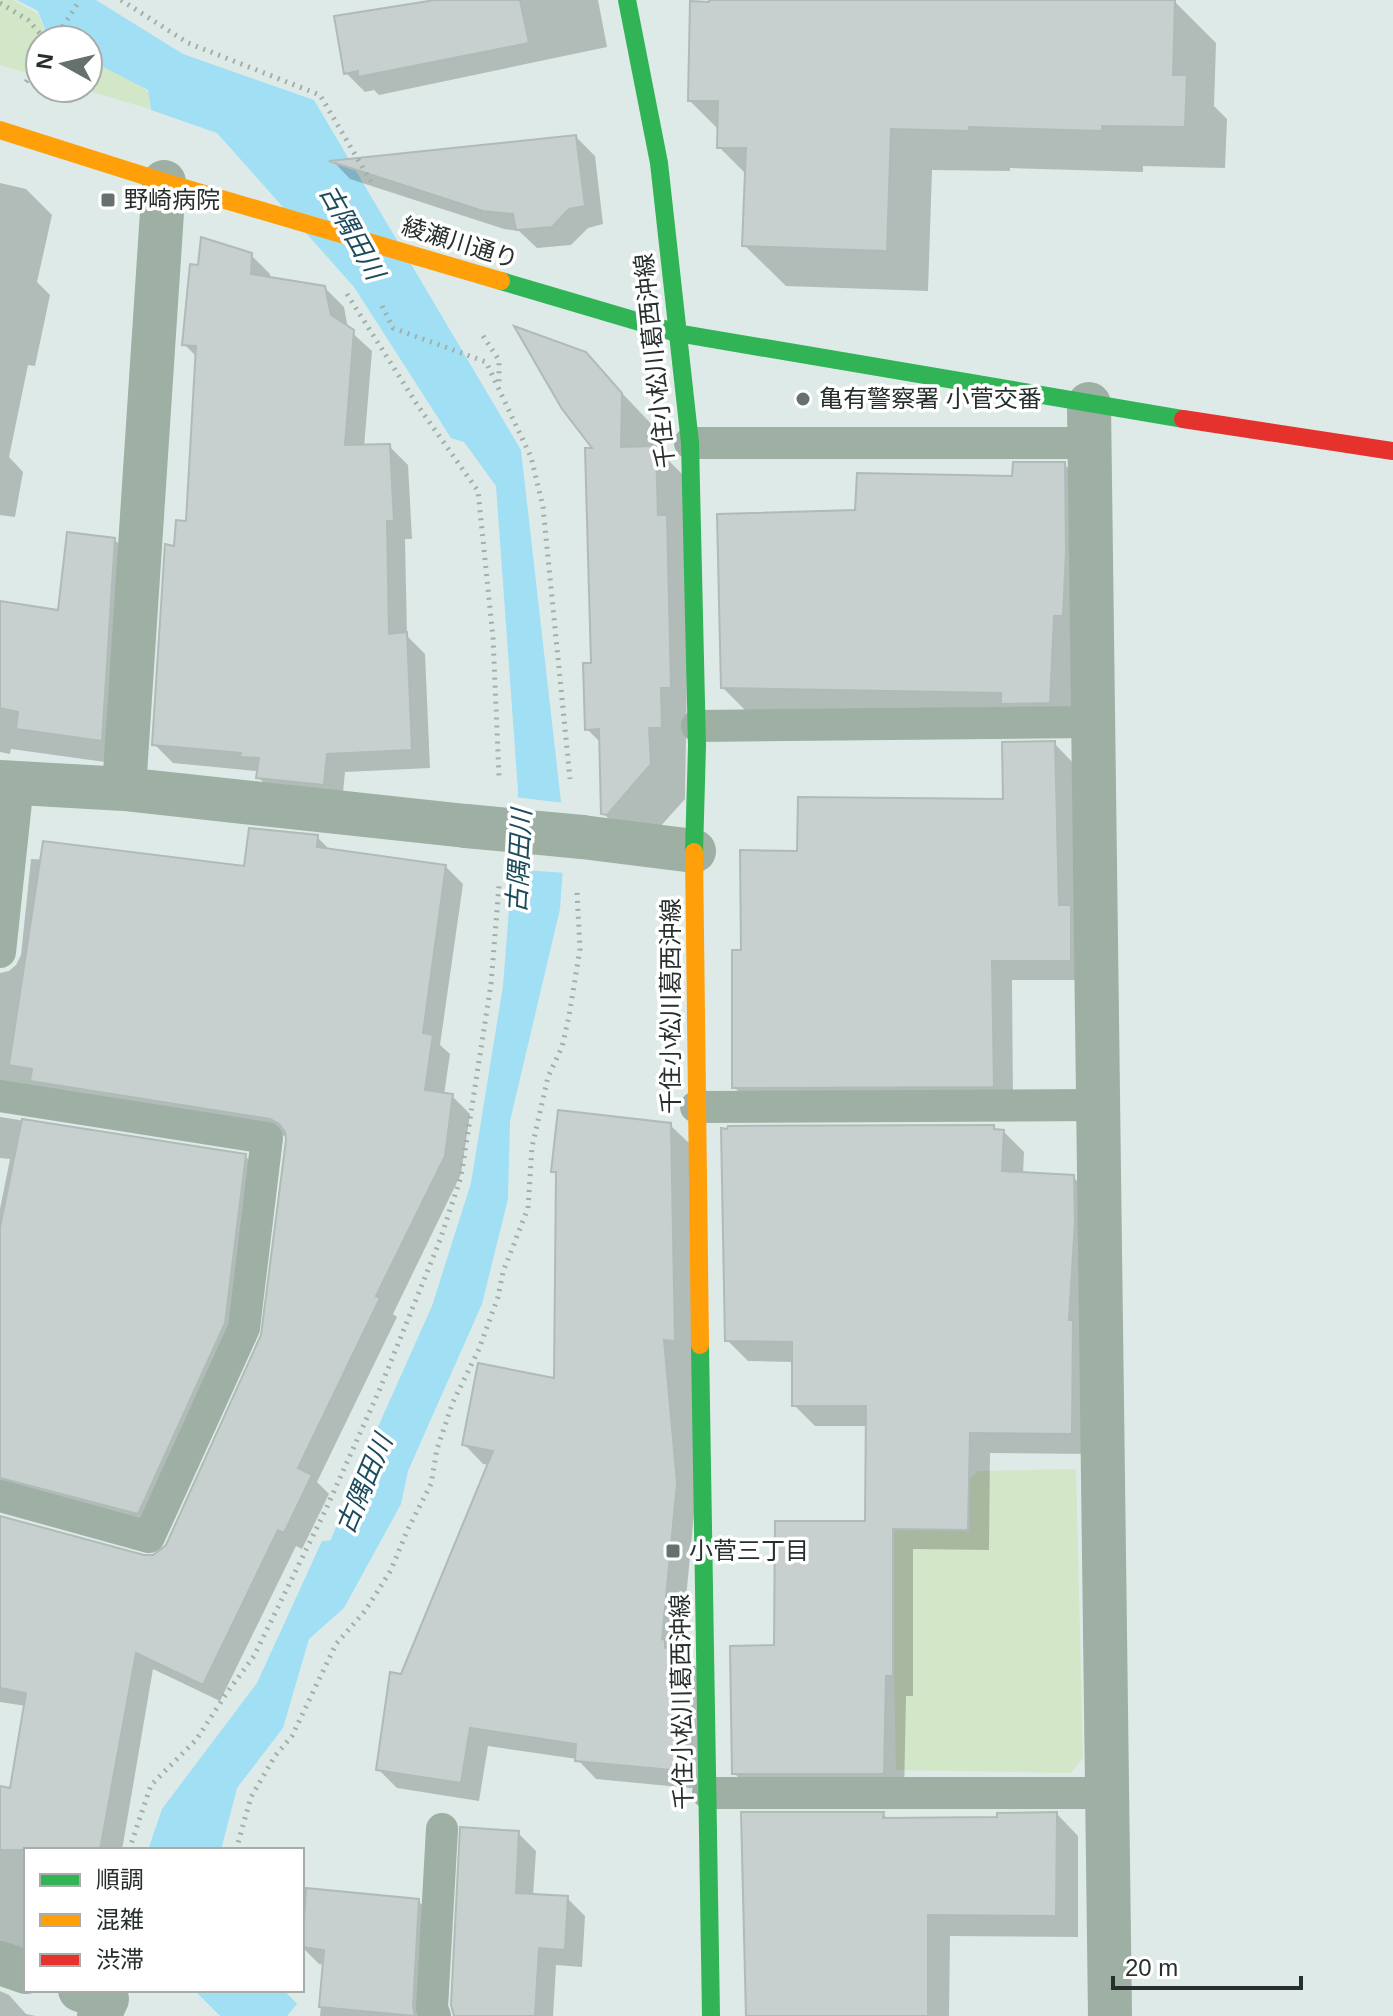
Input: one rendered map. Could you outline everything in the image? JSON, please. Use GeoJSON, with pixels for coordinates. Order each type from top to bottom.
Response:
{"type":"FeatureCollection","features":[{"type":"Feature","properties":{"kind":"main road","name":"千住小松川葛西沖線"},"geometry":{"type":"LineString","coordinates":[[627,0],[659,163],[690,443],[697,726],[694,851],[696,1107],[711,2016]]}},
{"type":"Feature","properties":{"kind":"main road","name":"綾瀬川通り"},"geometry":{"type":"LineString","coordinates":[[0,130],[164,182],[677,333],[1089,424],[1393,451]]}},
{"type":"Feature","properties":{"kind":"street"},"geometry":{"type":"LineString","coordinates":[[124,789],[164,182]]}},
{"type":"Feature","properties":{"kind":"street"},"geometry":{"type":"LineString","coordinates":[[1089,424],[1110,2016]]}},
{"type":"Feature","properties":{"kind":"street"},"geometry":{"type":"LineString","coordinates":[[9,782],[124,789],[694,851]]}},
{"type":"Feature","properties":{"kind":"street"},"geometry":{"type":"LineString","coordinates":[[0,1963],[24,1971]]}},
{"type":"Feature","properties":{"kind":"street"},"geometry":{"type":"LineString","coordinates":[[86,1992],[107,1999],[99,2016]]}},
{"type":"Feature","properties":{"kind":"lane"},"geometry":{"type":"LineString","coordinates":[[690,443],[1089,424]]}},
{"type":"Feature","properties":{"kind":"lane"},"geometry":{"type":"LineString","coordinates":[[697,726],[1093,722]]}},
{"type":"Feature","properties":{"kind":"lane"},"geometry":{"type":"LineString","coordinates":[[0,952],[9,782]]}},
{"type":"Feature","properties":{"kind":"lane"},"geometry":{"type":"LineString","coordinates":[[0,1096],[267,1138],[244,1328],[149,1537],[0,1496]]}},
{"type":"Feature","properties":{"kind":"lane"},"geometry":{"type":"LineString","coordinates":[[696,1107],[1098,1105]]}},
{"type":"Feature","properties":{"kind":"lane"},"geometry":{"type":"LineString","coordinates":[[708,1793],[1107,1793]]}},
{"type":"Feature","properties":{"kind":"lane"},"geometry":{"type":"LineString","coordinates":[[435,2016],[432,2008],[442,1829]]}},
{"type":"Feature","properties":{"kind":"path"},"geometry":{"type":"LineString","coordinates":[[64,24],[80,0]]}},
{"type":"Feature","properties":{"kind":"path"},"geometry":{"type":"LineString","coordinates":[[121,0],[188,43],[320,95],[373,184],[373,242]]}},
{"type":"Feature","properties":{"kind":"path"},"geometry":{"type":"LineString","coordinates":[[0,3],[32,24]]}},
{"type":"Feature","properties":{"kind":"path"},"geometry":{"type":"LineString","coordinates":[[130,1848],[151,1785],[196,1740],[254,1656],[379,1391],[440,1240],[461,1177],[491,984],[484,828],[493,638],[478,491],[418,406],[343,288],[352,235]]}},
{"type":"Feature","properties":{"kind":"path"},"geometry":{"type":"LineString","coordinates":[[483,275],[483,336],[499,360],[499,387]]}},
{"type":"Feature","properties":{"kind":"path"},"geometry":{"type":"LineString","coordinates":[[237,1848],[251,1797],[275,1756],[292,1736],[336,1644],[365,1611],[391,1570],[431,1484],[437,1449],[453,1402],[479,1349],[498,1297],[503,1272],[528,1208],[532,1147],[548,1077],[562,1047],[580,949],[576,885],[582,837],[571,783],[543,507],[531,457],[486,362],[393,328],[381,303],[396,308]]}},
{"type":"Feature","properties":{"kind":"path"},"geometry":{"type":"LineString","coordinates":[[468,331],[483,336]]}},
{"type":"Feature","properties":{"kind":"green space"},"geometry":{"type":"Polygon","coordinates":[[[0,0],[13,0],[38,14],[42,24],[24,24],[24,72],[0,65],[0,0]]]}},
{"type":"Feature","properties":{"kind":"green space"},"geometry":{"type":"Polygon","coordinates":[[[104,67],[134,80],[149,93],[150,109],[104,96],[104,67]]]}},
{"type":"Feature","properties":{"kind":"green space"},"geometry":{"type":"Polygon","coordinates":[[[1076,1469],[1083,1758],[1071,1773],[896,1770],[893,1616],[864,1616],[864,1521],[868,1508],[927,1529],[968,1530],[969,1479],[978,1471],[1076,1469]]]}},
{"type":"Feature","properties":{"kind":"water"},"geometry":{"type":"Polygon","coordinates":[[[17,0],[96,0],[183,54],[314,100],[521,450],[565,837],[560,909],[510,1121],[508,1199],[482,1304],[408,1471],[401,1504],[344,1608],[309,1639],[283,1728],[237,1788],[222,1848],[149,1848],[162,1809],[257,1683],[322,1541],[341,1540],[354,1510],[348,1494],[432,1306],[471,1183],[503,986],[518,791],[496,486],[464,442],[451,438],[354,287],[217,133],[151,110],[148,90],[104,67],[104,24],[43,24],[38,11],[17,0]]]}},
{"type":"Feature","properties":{"kind":"water"},"geometry":{"type":"Polygon","coordinates":[[[196,1992],[286,1992],[297,2004],[287,2016],[220,2016],[196,1992]]]}},
{"type":"Feature","properties":{"kind":"pier"},"geometry":{"type":"Polygon","coordinates":[[[514,797],[565,803],[569,837],[567,873],[508,869],[514,797]]]}},
{"type":"Feature","properties":{"kind":"building"},"geometry":{"type":"Polygon","coordinates":[[[435,0],[520,0],[529,43],[358,77],[358,71],[344,74],[334,16],[435,0]]]}},
{"type":"Feature","properties":{"kind":"building"},"geometry":{"type":"Polygon","coordinates":[[[1175,0],[1173,75],[1187,75],[1185,127],[1102,126],[1102,131],[969,127],[969,131],[891,129],[887,251],[742,246],[746,148],[717,148],[718,101],[688,101],[690,1],[1175,0]]]}},
{"type":"Feature","properties":{"kind":"building"},"geometry":{"type":"Polygon","coordinates":[[[576,135],[585,206],[569,209],[552,227],[516,230],[513,214],[483,211],[329,161],[576,135]]]}},
{"type":"Feature","properties":{"kind":"building"},"geometry":{"type":"Polygon","coordinates":[[[201,237],[252,253],[251,274],[325,286],[331,315],[354,330],[345,445],[390,444],[394,521],[387,521],[389,634],[407,632],[412,750],[327,754],[324,785],[256,778],[259,758],[240,757],[241,753],[152,745],[165,544],[174,546],[176,520],[186,521],[196,346],[182,345],[190,264],[198,265],[201,237]]]}},
{"type":"Feature","properties":{"kind":"building"},"geometry":{"type":"Polygon","coordinates":[[[514,326],[586,352],[622,393],[621,447],[656,446],[658,515],[667,515],[671,688],[661,688],[662,728],[649,728],[651,764],[607,815],[601,814],[599,729],[585,730],[583,663],[591,663],[585,448],[592,448],[562,409],[514,326]]]}},
{"type":"Feature","properties":{"kind":"building"},"geometry":{"type":"Polygon","coordinates":[[[1013,462],[1065,462],[1063,616],[1054,616],[1050,703],[1001,704],[1001,693],[721,688],[717,514],[855,510],[857,473],[1012,476],[1013,462]]]}},
{"type":"Feature","properties":{"kind":"building"},"geometry":{"type":"Polygon","coordinates":[[[67,532],[115,538],[102,741],[16,729],[18,712],[0,708],[0,601],[58,610],[67,532]]]}},
{"type":"Feature","properties":{"kind":"building"},"geometry":{"type":"Polygon","coordinates":[[[1055,741],[1059,905],[1071,905],[1071,961],[992,961],[994,1087],[732,1088],[732,950],[741,950],[740,850],[797,851],[798,797],[1003,799],[1002,742],[1055,741]]]}},
{"type":"Feature","properties":{"kind":"building"},"geometry":{"type":"Polygon","coordinates":[[[249,828],[318,835],[317,847],[446,865],[423,1033],[433,1035],[425,1090],[453,1094],[445,1156],[376,1296],[380,1298],[298,1468],[312,1475],[284,1533],[278,1530],[203,1685],[136,1653],[100,1848],[0,1850],[0,1786],[10,1788],[26,1693],[0,1688],[0,1516],[144,1555],[153,1555],[166,1545],[261,1335],[286,1140],[279,1124],[270,1119],[30,1081],[32,1069],[9,1065],[43,841],[244,866],[249,828]]]}},
{"type":"Feature","properties":{"kind":"building"},"geometry":{"type":"Polygon","coordinates":[[[558,1110],[671,1123],[675,1341],[664,1340],[677,1483],[662,1639],[665,1640],[665,1648],[680,1648],[682,1771],[575,1761],[576,1744],[470,1728],[461,1783],[376,1770],[390,1672],[401,1674],[493,1451],[462,1445],[478,1363],[554,1378],[556,1172],[551,1172],[558,1110]]]}},
{"type":"Feature","properties":{"kind":"building"},"geometry":{"type":"Polygon","coordinates":[[[22,1119],[246,1154],[225,1323],[138,1514],[0,1478],[0,1227],[22,1119]]]}},
{"type":"Feature","properties":{"kind":"building"},"geometry":{"type":"Polygon","coordinates":[[[994,1125],[994,1129],[1004,1130],[1002,1171],[1074,1175],[1075,1222],[1069,1320],[1073,1320],[1072,1434],[970,1433],[968,1530],[893,1529],[893,1676],[886,1676],[884,1774],[732,1774],[730,1646],[774,1645],[775,1521],[865,1521],[866,1406],[792,1406],[792,1342],[725,1341],[721,1128],[994,1125]]]}},
{"type":"Feature","properties":{"kind":"building"},"geometry":{"type":"Polygon","coordinates":[[[741,1812],[884,1812],[883,1818],[997,1817],[997,1813],[1057,1812],[1056,1916],[928,1915],[928,2016],[746,2016],[741,1812]]]}},
{"type":"Feature","properties":{"kind":"building"},"geometry":{"type":"Polygon","coordinates":[[[460,1827],[519,1831],[516,1893],[568,1896],[565,1950],[539,1948],[535,2016],[454,2016],[451,2005],[460,1827]]]}},
{"type":"Feature","properties":{"kind":"building"},"geometry":{"type":"Polygon","coordinates":[[[306,1888],[419,1899],[415,2016],[319,2007],[324,1950],[304,1947],[306,1888]]]}},
{"type":"Feature","properties":{"kind":"waterway","name":"古隅田川"},"geometry":{"type":"LineString","coordinates":[[335,1553],[362,1488]]}},
{"type":"Feature","properties":{"kind":"traffic: fast"},"geometry":{"type":"LineString","coordinates":[[627,0],[659,163],[690,443],[697,746],[694,852]]}},
{"type":"Feature","properties":{"kind":"traffic: fast"},"geometry":{"type":"LineString","coordinates":[[501,281],[677,333],[1183,419]]}},
{"type":"Feature","properties":{"kind":"traffic: fast"},"geometry":{"type":"LineString","coordinates":[[700,1345],[711,2016]]}},
{"type":"Feature","properties":{"kind":"traffic: slow"},"geometry":{"type":"LineString","coordinates":[[0,130],[164,182],[501,281]]}},
{"type":"Feature","properties":{"kind":"traffic: slow"},"geometry":{"type":"LineString","coordinates":[[694,852],[700,1345]]}},
{"type":"Feature","properties":{"kind":"traffic: jam"},"geometry":{"type":"LineString","coordinates":[[1183,419],[1393,451]]}},
{"type":"Feature","properties":{"kind":"place","name":"野崎病院"},"geometry":{"type":"Point","coordinates":[108,200]}},
{"type":"Feature","properties":{"kind":"place","name":"亀有警察署 小菅交番"},"geometry":{"type":"Point","coordinates":[803,399]}},
{"type":"Feature","properties":{"kind":"place","name":"小菅三丁目"},"geometry":{"type":"Point","coordinates":[673,1551]}}]}
